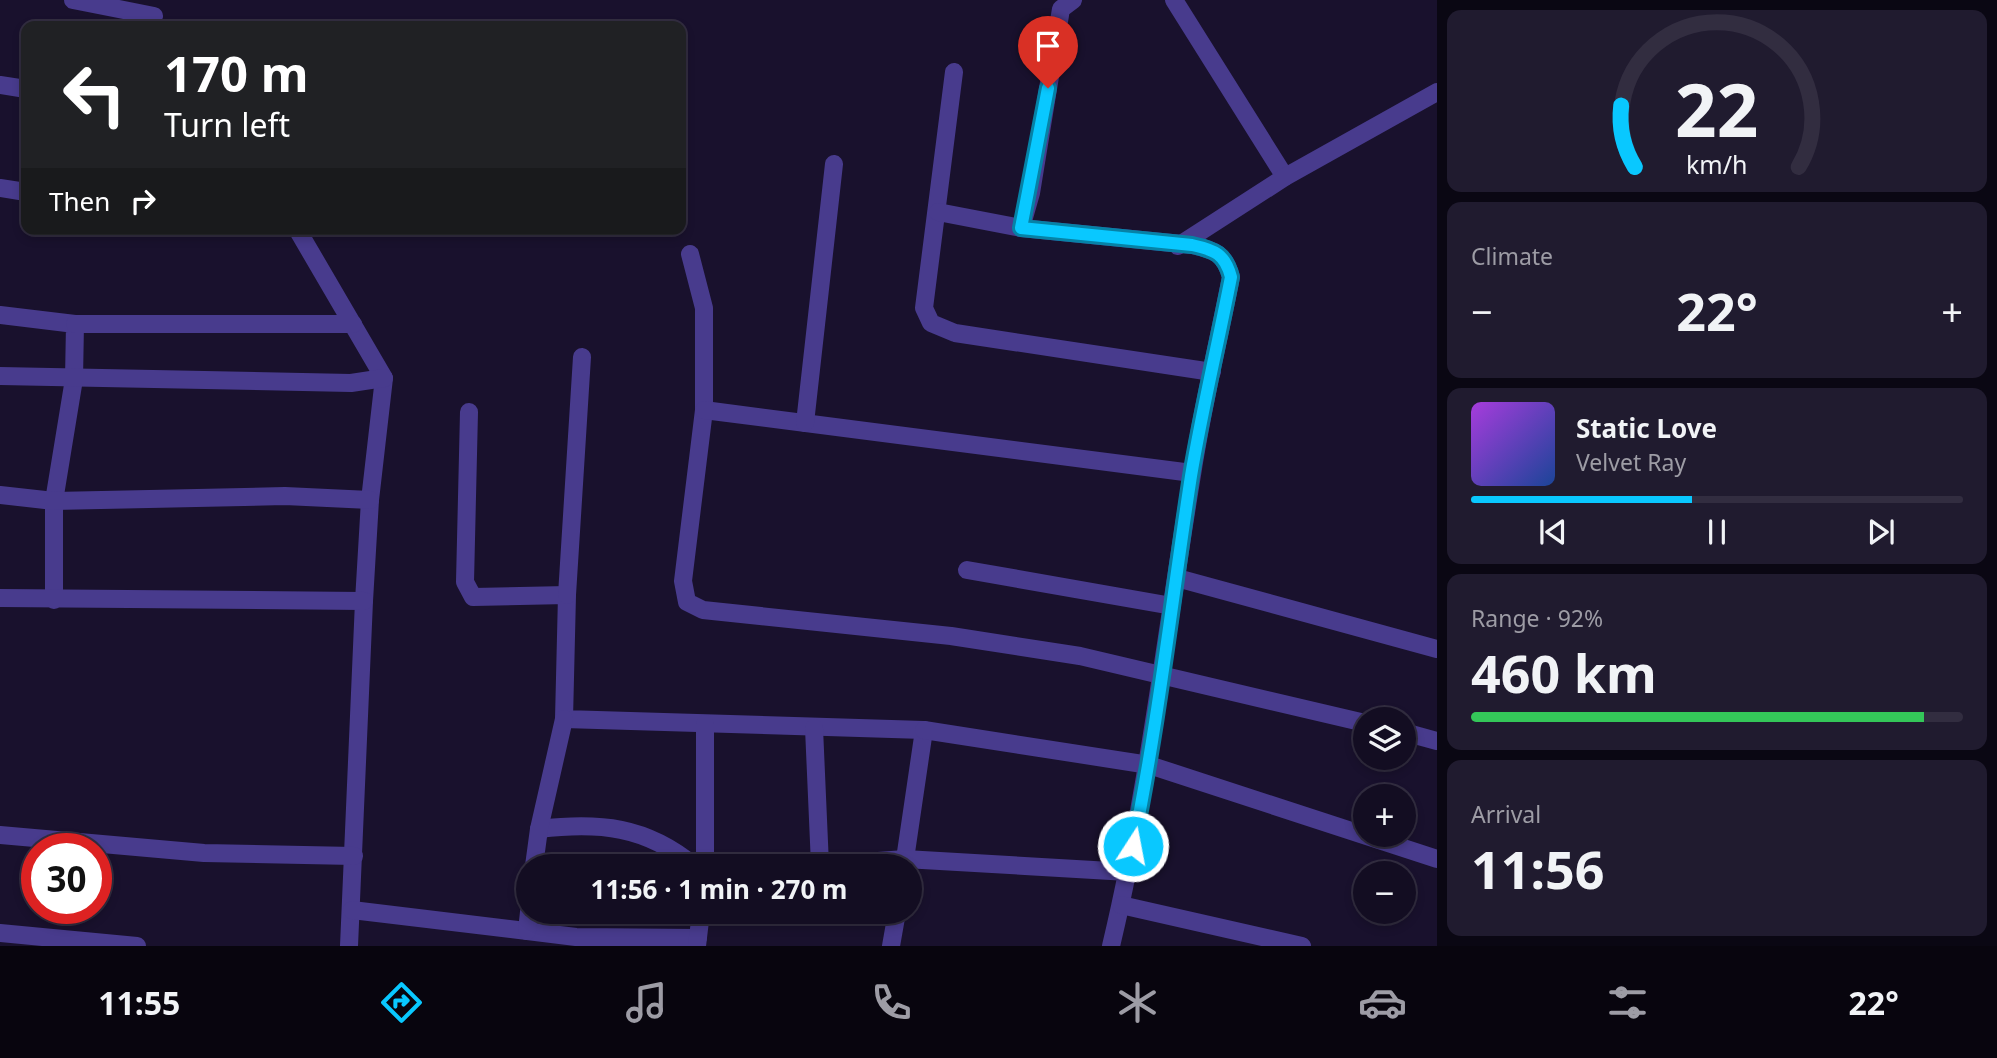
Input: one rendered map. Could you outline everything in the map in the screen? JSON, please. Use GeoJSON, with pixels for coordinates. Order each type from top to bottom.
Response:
{"type":"FeatureCollection","features":[{"type":"Feature","properties":{"kind":"street"},"geometry":{"type":"LineString","coordinates":[[73,0],[154,14]]}},
{"type":"Feature","properties":{"kind":"street"},"geometry":{"type":"LineString","coordinates":[[1021,228],[1031,193],[1061,9],[1073,0]]}},
{"type":"Feature","properties":{"kind":"street"},"geometry":{"type":"LineString","coordinates":[[1174,0],[1285,177]]}},
{"type":"Feature","properties":{"kind":"street"},"geometry":{"type":"LineString","coordinates":[[954,72],[939,212],[924,308],[931,323],[955,333],[1212,372]]}},
{"type":"Feature","properties":{"kind":"street"},"geometry":{"type":"LineString","coordinates":[[0,85],[21,88]]}},
{"type":"Feature","properties":{"kind":"street"},"geometry":{"type":"LineString","coordinates":[[1178,246],[1285,177],[1437,92]]}},
{"type":"Feature","properties":{"kind":"street"},"geometry":{"type":"LineString","coordinates":[[805,423],[834,164]]}},
{"type":"Feature","properties":{"kind":"street"},"geometry":{"type":"LineString","coordinates":[[0,188],[21,191]]}},
{"type":"Feature","properties":{"kind":"street"},"geometry":{"type":"LineString","coordinates":[[939,212],[1021,228],[1178,246],[1192,245],[1216,250],[1227,261],[1231,277],[1192,473],[1160,674],[1149,765],[1111,946]]}},
{"type":"Feature","properties":{"kind":"street"},"geometry":{"type":"LineString","coordinates":[[301,235],[384,378],[370,500],[349,946]]}},
{"type":"Feature","properties":{"kind":"street"},"geometry":{"type":"LineString","coordinates":[[690,254],[704,309],[704,410],[683,581],[687,603],[703,610],[995,642],[1160,674],[1353,720]]}},
{"type":"Feature","properties":{"kind":"street"},"geometry":{"type":"LineString","coordinates":[[0,315],[75,324],[353,324]]}},
{"type":"Feature","properties":{"kind":"street"},"geometry":{"type":"LineString","coordinates":[[54,600],[54,501],[74,379],[75,324]]}},
{"type":"Feature","properties":{"kind":"street"},"geometry":{"type":"LineString","coordinates":[[536,854],[564,719],[568,595],[583,357]]}},
{"type":"Feature","properties":{"kind":"street"},"geometry":{"type":"LineString","coordinates":[[0,376],[351,383],[384,378]]}},
{"type":"Feature","properties":{"kind":"street"},"geometry":{"type":"LineString","coordinates":[[704,410],[1192,473]]}},
{"type":"Feature","properties":{"kind":"street"},"geometry":{"type":"LineString","coordinates":[[469,412],[465,582],[473,597],[568,595]]}},
{"type":"Feature","properties":{"kind":"street"},"geometry":{"type":"LineString","coordinates":[[0,495],[54,501],[285,496],[370,500]]}},
{"type":"Feature","properties":{"kind":"street"},"geometry":{"type":"LineString","coordinates":[[967,570],[1172,606]]}},
{"type":"Feature","properties":{"kind":"street"},"geometry":{"type":"LineString","coordinates":[[1177,578],[1437,649]]}},
{"type":"Feature","properties":{"kind":"street"},"geometry":{"type":"LineString","coordinates":[[0,598],[364,601]]}},
{"type":"Feature","properties":{"kind":"street"},"geometry":{"type":"LineString","coordinates":[[564,719],[924,730],[1149,765],[1437,859]]}},
{"type":"Feature","properties":{"kind":"street"},"geometry":{"type":"LineString","coordinates":[[705,724],[705,854]]}},
{"type":"Feature","properties":{"kind":"street"},"geometry":{"type":"LineString","coordinates":[[814,728],[820,854]]}},
{"type":"Feature","properties":{"kind":"street"},"geometry":{"type":"LineString","coordinates":[[906,854],[924,730]]}},
{"type":"Feature","properties":{"kind":"street"},"geometry":{"type":"LineString","coordinates":[[1416,736],[1437,741]]}},
{"type":"Feature","properties":{"kind":"street"},"geometry":{"type":"LineString","coordinates":[[539,829],[583,824],[632,831],[671,847],[679,854]]}},
{"type":"Feature","properties":{"kind":"street"},"geometry":{"type":"LineString","coordinates":[[0,835],[204,853],[354,856]]}},
{"type":"Feature","properties":{"kind":"street"},"geometry":{"type":"LineString","coordinates":[[922,863],[1128,872]]}},
{"type":"Feature","properties":{"kind":"street"},"geometry":{"type":"LineString","coordinates":[[1121,905],[1302,946]]}},
{"type":"Feature","properties":{"kind":"street"},"geometry":{"type":"LineString","coordinates":[[352,910],[527,931],[574,942],[697,942],[699,924]]}},
{"type":"Feature","properties":{"kind":"street"},"geometry":{"type":"LineString","coordinates":[[527,931],[528,924]]}},
{"type":"Feature","properties":{"kind":"street"},"geometry":{"type":"LineString","coordinates":[[891,946],[895,924]]}},
{"type":"Feature","properties":{"kind":"street"},"geometry":{"type":"LineString","coordinates":[[0,933],[137,946]]}},
{"type":"Feature","properties":{"kind":"route"},"geometry":{"type":"LineString","coordinates":[[1048,88],[1031,193],[1021,228],[1178,246],[1192,245],[1216,250],[1227,261],[1231,277],[1192,473],[1160,674],[1149,765],[1133,846]]}}]}
